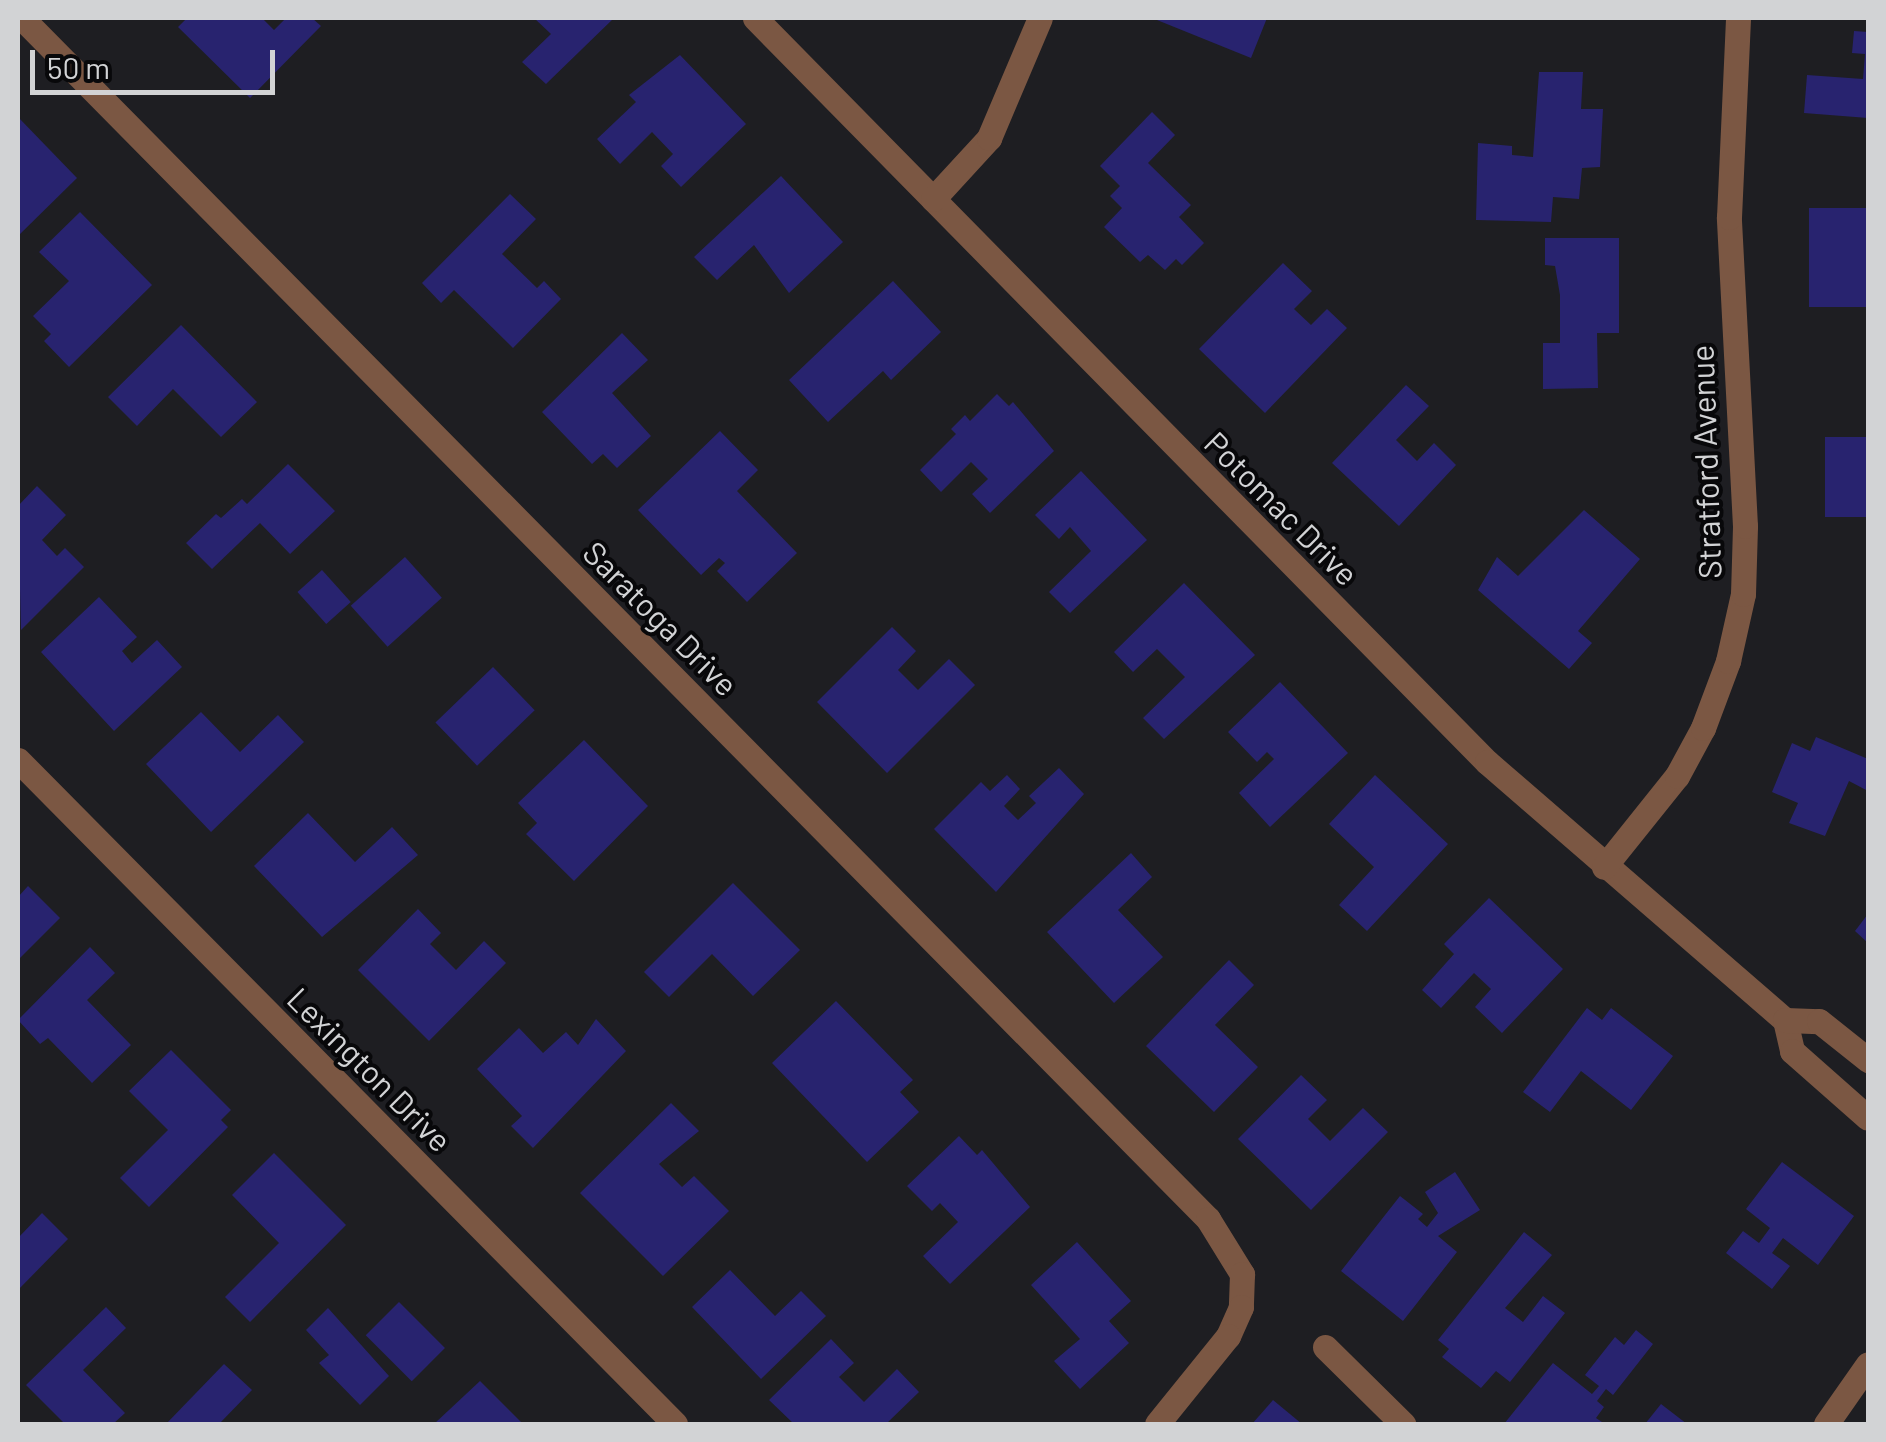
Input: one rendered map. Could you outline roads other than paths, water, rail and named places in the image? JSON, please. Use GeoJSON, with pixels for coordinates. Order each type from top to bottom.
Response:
{"type":"FeatureCollection","features":[{"type":"Feature","properties":{"kind":"street","name":"Saratoga Drive"},"geometry":{"type":"LineString","coordinates":[[22,18],[1208,1219],[1242,1274],[1237,1321],[1158,1424]]}},
{"type":"Feature","properties":{"kind":"street","name":"Potomac Drive"},"geometry":{"type":"LineString","coordinates":[[755,18],[1487,762],[1785,1020],[1792,1052],[1868,1118]]}},
{"type":"Feature","properties":{"kind":"street"},"geometry":{"type":"LineString","coordinates":[[933,199],[989,138],[1040,18]]}},
{"type":"Feature","properties":{"kind":"street","name":"Stratford Avenue"},"geometry":{"type":"LineString","coordinates":[[1604,867],[1677,776],[1702,728],[1728,661],[1742,594],[1745,526],[1729,217],[1738,18]]}},
{"type":"Feature","properties":{"kind":"street","name":"Lexington Drive"},"geometry":{"type":"LineString","coordinates":[[18,760],[675,1424]]}},
{"type":"Feature","properties":{"kind":"street","name":"Potomac Drive"},"geometry":{"type":"LineString","coordinates":[[1785,1020],[1819,1021],[1868,1060]]}},
{"type":"Feature","properties":{"kind":"street"},"geometry":{"type":"LineString","coordinates":[[1325,1347],[1403,1424]]}},
{"type":"Feature","properties":{"kind":"street"},"geometry":{"type":"LineString","coordinates":[[1826,1424],[1868,1364]]}}]}
